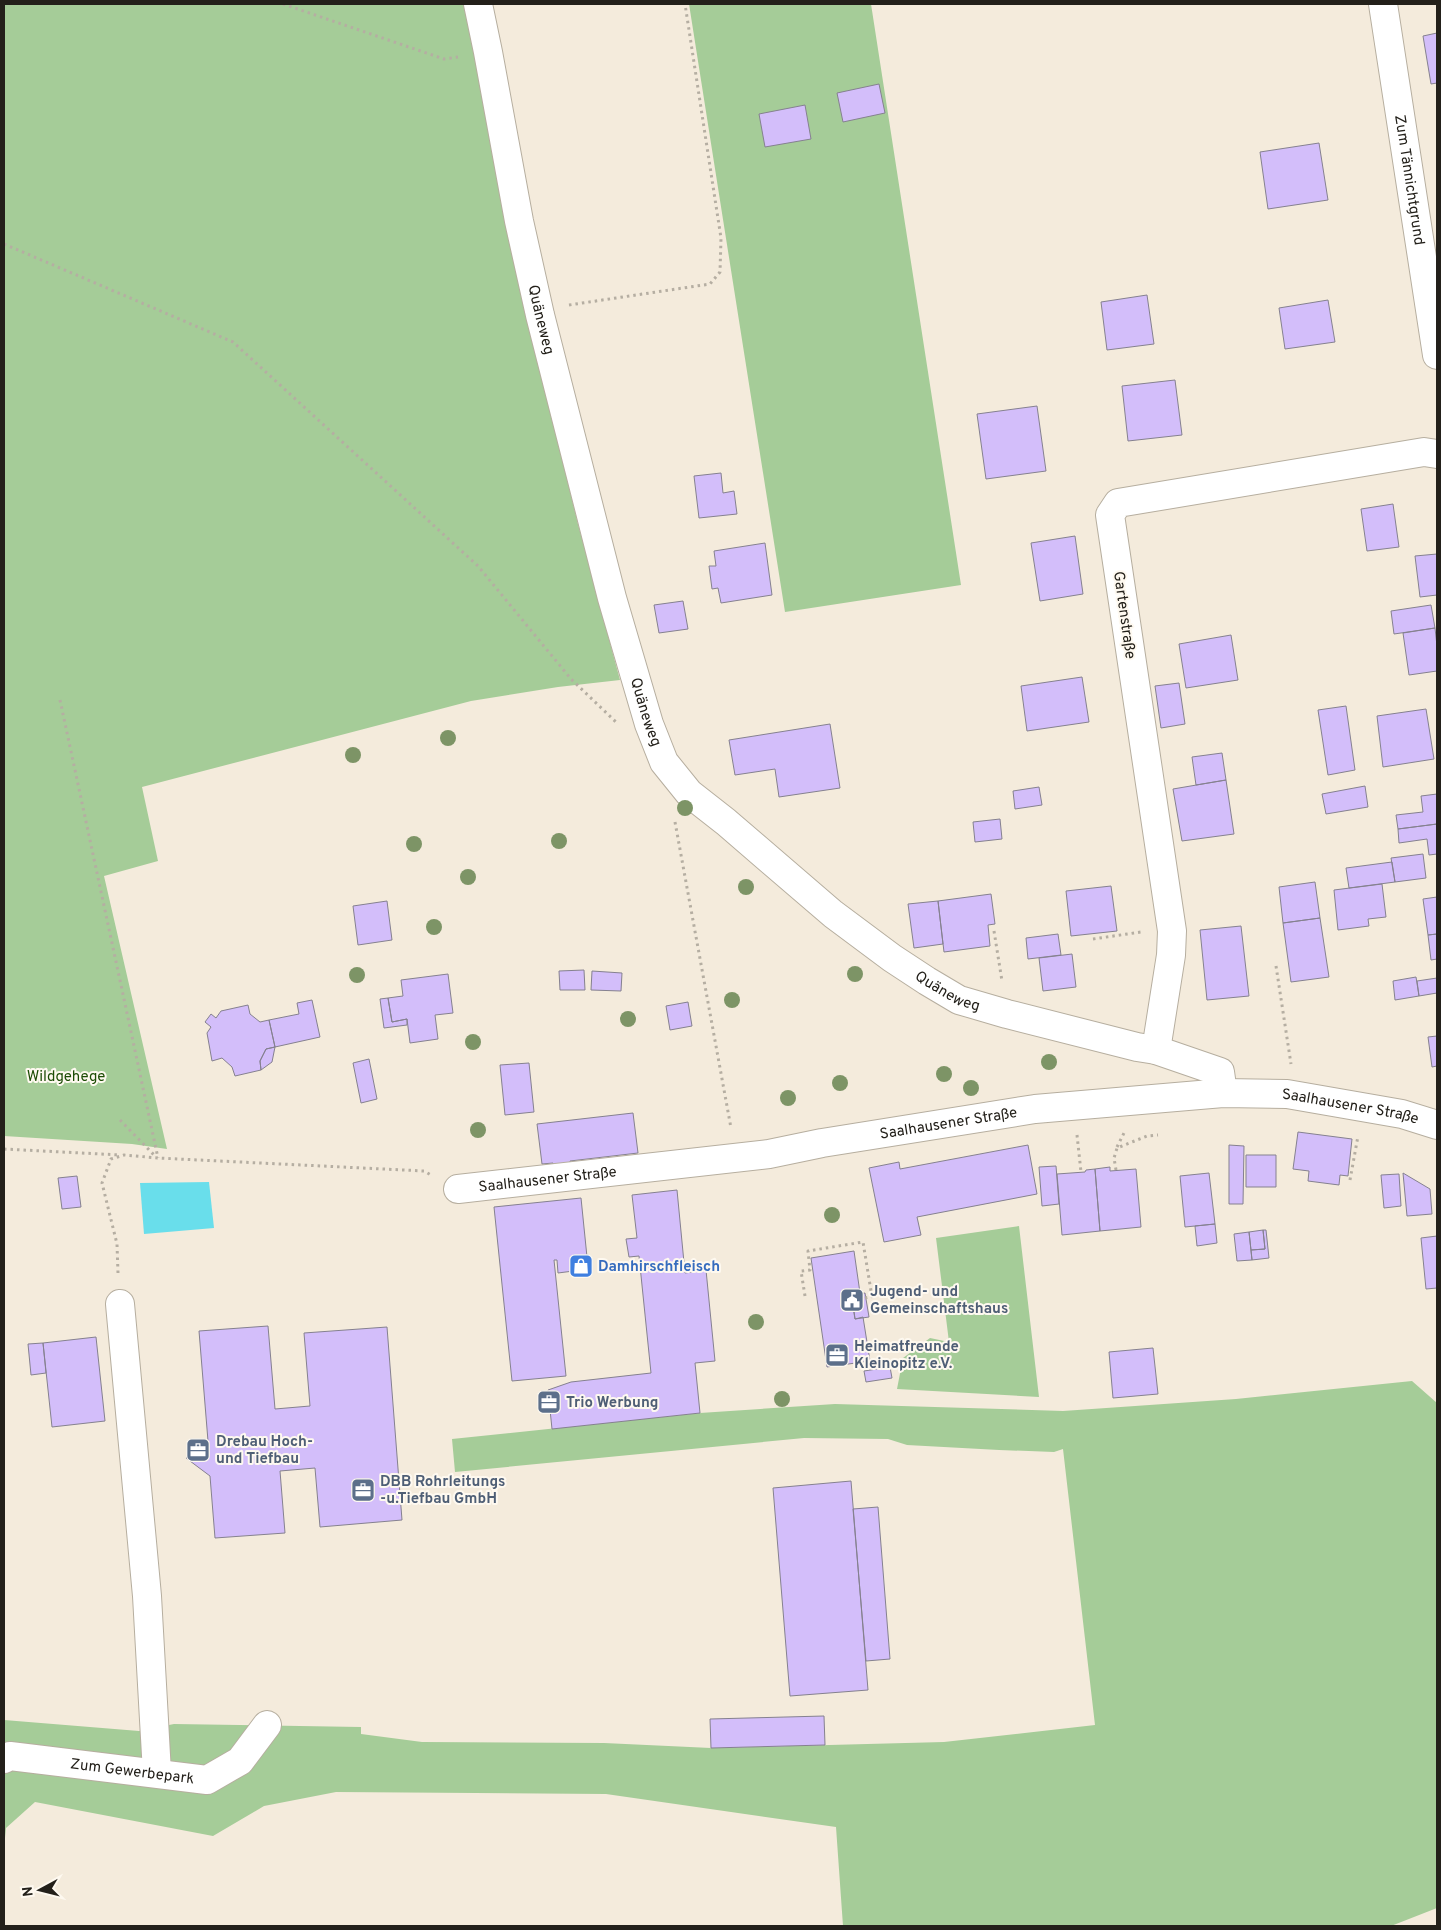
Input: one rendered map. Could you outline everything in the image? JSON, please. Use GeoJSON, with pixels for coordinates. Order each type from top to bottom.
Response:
{"type":"FeatureCollection","features":[{"type":"Feature","properties":{"kind":"street","name":"Quäneweg"},"geometry":{"type":"LineString","coordinates":[[478,4],[519,221],[540,315],[612,598],[649,724],[664,762],[689,793],[834,914],[926,981],[959,1000],[1137,1047],[1156,1050],[1220,1072],[1224,1093]]}},
{"type":"Feature","properties":{"kind":"street","name":"Zum Tännichtgrund"},"geometry":{"type":"LineString","coordinates":[[1383,4],[1437,356]]}},
{"type":"Feature","properties":{"kind":"street","name":"Gartenstraße"},"geometry":{"type":"LineString","coordinates":[[1156,1050],[1171,955],[1172,931],[1110,515],[1118,503],[1424,452],[1437,454]]}},
{"type":"Feature","properties":{"kind":"street","name":"Saalhausener Straße"},"geometry":{"type":"LineString","coordinates":[[458,1189],[737,1158],[1035,1109],[1224,1093],[1287,1094],[1402,1114],[1437,1126]]}},
{"type":"Feature","properties":{"kind":"street"},"geometry":{"type":"LineString","coordinates":[[120,1304],[147,1596],[157,1773]]}},
{"type":"Feature","properties":{"kind":"street","name":"Zum Gewerbepark"},"geometry":{"type":"LineString","coordinates":[[4,1759],[10,1756],[207,1780],[240,1761],[267,1725]]}},
{"type":"Feature","properties":{"kind":"path"},"geometry":{"type":"LineString","coordinates":[[283,4],[444,59],[488,52]]}},
{"type":"Feature","properties":{"kind":"path"},"geometry":{"type":"LineString","coordinates":[[540,315],[564,305],[710,284],[720,272],[721,238],[685,4]]}},
{"type":"Feature","properties":{"kind":"path"},"geometry":{"type":"LineString","coordinates":[[4,244],[233,342],[478,566],[571,679],[623,728]]}},
{"type":"Feature","properties":{"kind":"path"},"geometry":{"type":"LineString","coordinates":[[60,700],[158,1158]]}},
{"type":"Feature","properties":{"kind":"path"},"geometry":{"type":"LineString","coordinates":[[674,820],[737,1158]]}},
{"type":"Feature","properties":{"kind":"path"},"geometry":{"type":"LineString","coordinates":[[994,931],[1002,983]]}},
{"type":"Feature","properties":{"kind":"path"},"geometry":{"type":"LineString","coordinates":[[1093,939],[1150,931]]}},
{"type":"Feature","properties":{"kind":"path"},"geometry":{"type":"LineString","coordinates":[[1276,966],[1291,1068]]}},
{"type":"Feature","properties":{"kind":"path"},"geometry":{"type":"LineString","coordinates":[[120,1120],[158,1158]]}},
{"type":"Feature","properties":{"kind":"path"},"geometry":{"type":"LineString","coordinates":[[1350,1180],[1358,1133]]}},
{"type":"Feature","properties":{"kind":"path"},"geometry":{"type":"LineString","coordinates":[[1116,1170],[1114,1158],[1117,1148],[1127,1142],[1158,1135]]}},
{"type":"Feature","properties":{"kind":"path"},"geometry":{"type":"LineString","coordinates":[[4,1149],[424,1172],[458,1189]]}},
{"type":"Feature","properties":{"kind":"path"},"geometry":{"type":"LineString","coordinates":[[120,1304],[117,1244],[102,1182],[112,1160],[124,1155]]}},
{"type":"Feature","properties":{"kind":"path"},"geometry":{"type":"LineString","coordinates":[[805,1296],[801,1271],[810,1270],[808,1251],[863,1242],[872,1297]]}},
{"type":"Feature","properties":{"kind":"path"},"geometry":{"type":"LineString","coordinates":[[911,1292],[922,1291]]}},
{"type":"Feature","properties":{"kind":"path"},"geometry":{"type":"LineString","coordinates":[[852,1300],[876,1296]]}},
{"type":"Feature","properties":{"kind":"green space","name":"Wildgehege"},"geometry":{"type":"Polygon","coordinates":[[[4,4],[467,4],[531,332],[578,524],[620,680],[558,687],[471,701],[142,787],[158,861],[104,876],[167,1149],[132,1144],[4,1136],[4,4]]]}},
{"type":"Feature","properties":{"kind":"green space"},"geometry":{"type":"Polygon","coordinates":[[[689,4],[871,4],[961,585],[785,612],[689,4]]]}},
{"type":"Feature","properties":{"kind":"green space"},"geometry":{"type":"Polygon","coordinates":[[[1019,1226],[1039,1397],[897,1389],[903,1358],[930,1338],[949,1342],[936,1238],[1019,1226]]]}},
{"type":"Feature","properties":{"kind":"green space"},"geometry":{"type":"Polygon","coordinates":[[[1412,1381],[1437,1403],[1437,1908],[1391,1926],[843,1926],[836,1827],[606,1794],[336,1792],[264,1806],[213,1836],[35,1802],[6,1828],[4,1848],[4,1720],[139,1731],[174,1724],[361,1727],[361,1734],[422,1742],[604,1743],[711,1748],[944,1742],[1095,1725],[1063,1449],[1054,1452],[999,1450],[907,1445],[888,1439],[804,1438],[455,1472],[452,1439],[700,1413],[835,1404],[1063,1411],[1236,1399],[1412,1381]]]}},
{"type":"Feature","properties":{"kind":"water"},"geometry":{"type":"Polygon","coordinates":[[[209,1182],[214,1228],[144,1234],[140,1183],[209,1182]]]}},
{"type":"Feature","properties":{"kind":"building"},"geometry":{"type":"Polygon","coordinates":[[[1437,33],[1437,83],[1431,84],[1423,36],[1437,33]]]}},
{"type":"Feature","properties":{"kind":"building"},"geometry":{"type":"Polygon","coordinates":[[[879,84],[885,113],[843,122],[837,93],[879,84]]]}},
{"type":"Feature","properties":{"kind":"building"},"geometry":{"type":"Polygon","coordinates":[[[805,105],[811,139],[765,147],[759,114],[805,105]]]}},
{"type":"Feature","properties":{"kind":"building"},"geometry":{"type":"Polygon","coordinates":[[[1319,143],[1328,200],[1268,209],[1260,152],[1319,143]]]}},
{"type":"Feature","properties":{"kind":"building"},"geometry":{"type":"Polygon","coordinates":[[[1147,295],[1154,344],[1107,350],[1101,302],[1147,295]]]}},
{"type":"Feature","properties":{"kind":"building"},"geometry":{"type":"Polygon","coordinates":[[[1328,300],[1335,342],[1285,349],[1279,308],[1328,300]]]}},
{"type":"Feature","properties":{"kind":"building"},"geometry":{"type":"Polygon","coordinates":[[[1175,380],[1182,435],[1128,441],[1122,386],[1175,380]]]}},
{"type":"Feature","properties":{"kind":"building"},"geometry":{"type":"Polygon","coordinates":[[[1037,406],[1046,471],[986,479],[977,414],[1037,406]]]}},
{"type":"Feature","properties":{"kind":"building"},"geometry":{"type":"Polygon","coordinates":[[[721,473],[723,493],[734,491],[737,514],[699,518],[694,476],[721,473]]]}},
{"type":"Feature","properties":{"kind":"building"},"geometry":{"type":"Polygon","coordinates":[[[1393,504],[1399,547],[1367,551],[1361,509],[1393,504]]]}},
{"type":"Feature","properties":{"kind":"building"},"geometry":{"type":"Polygon","coordinates":[[[1075,536],[1083,594],[1040,601],[1031,543],[1075,536]]]}},
{"type":"Feature","properties":{"kind":"building"},"geometry":{"type":"Polygon","coordinates":[[[765,543],[772,595],[721,603],[718,588],[712,589],[709,566],[716,566],[714,551],[765,543]]]}},
{"type":"Feature","properties":{"kind":"building"},"geometry":{"type":"Polygon","coordinates":[[[1437,554],[1437,595],[1420,597],[1415,556],[1437,554]]]}},
{"type":"Feature","properties":{"kind":"building"},"geometry":{"type":"Polygon","coordinates":[[[683,601],[688,629],[659,633],[654,605],[683,601]]]}},
{"type":"Feature","properties":{"kind":"building"},"geometry":{"type":"Polygon","coordinates":[[[1431,605],[1435,628],[1394,634],[1391,611],[1431,605]]]}},
{"type":"Feature","properties":{"kind":"building"},"geometry":{"type":"Polygon","coordinates":[[[1435,628],[1437,671],[1409,675],[1403,633],[1435,628]]]}},
{"type":"Feature","properties":{"kind":"building"},"geometry":{"type":"Polygon","coordinates":[[[1231,635],[1238,680],[1186,688],[1179,644],[1231,635]]]}},
{"type":"Feature","properties":{"kind":"building"},"geometry":{"type":"Polygon","coordinates":[[[1082,677],[1089,722],[1027,731],[1021,686],[1082,677]]]}},
{"type":"Feature","properties":{"kind":"building"},"geometry":{"type":"Polygon","coordinates":[[[1179,683],[1185,724],[1161,728],[1155,686],[1179,683]]]}},
{"type":"Feature","properties":{"kind":"building"},"geometry":{"type":"Polygon","coordinates":[[[1346,706],[1355,770],[1328,775],[1318,710],[1346,706]]]}},
{"type":"Feature","properties":{"kind":"building"},"geometry":{"type":"Polygon","coordinates":[[[1426,709],[1434,759],[1383,767],[1377,716],[1426,709]]]}},
{"type":"Feature","properties":{"kind":"building"},"geometry":{"type":"Polygon","coordinates":[[[830,724],[840,788],[779,797],[775,769],[735,775],[729,740],[830,724]]]}},
{"type":"Feature","properties":{"kind":"building"},"geometry":{"type":"Polygon","coordinates":[[[1222,753],[1226,780],[1196,785],[1192,757],[1222,753]]]}},
{"type":"Feature","properties":{"kind":"building"},"geometry":{"type":"Polygon","coordinates":[[[1226,780],[1234,834],[1182,841],[1173,789],[1226,780]]]}},
{"type":"Feature","properties":{"kind":"building"},"geometry":{"type":"Polygon","coordinates":[[[1365,786],[1368,807],[1326,814],[1322,794],[1365,786]]]}},
{"type":"Feature","properties":{"kind":"building"},"geometry":{"type":"Polygon","coordinates":[[[1039,787],[1042,805],[1015,809],[1013,791],[1039,787]]]}},
{"type":"Feature","properties":{"kind":"building"},"geometry":{"type":"Polygon","coordinates":[[[1437,794],[1437,824],[1398,829],[1396,815],[1423,812],[1421,796],[1437,794]]]}},
{"type":"Feature","properties":{"kind":"building"},"geometry":{"type":"Polygon","coordinates":[[[1000,819],[1002,839],[975,842],[973,822],[1000,819]]]}},
{"type":"Feature","properties":{"kind":"building"},"geometry":{"type":"Polygon","coordinates":[[[1437,824],[1437,854],[1429,855],[1427,839],[1399,843],[1398,829],[1437,824]]]}},
{"type":"Feature","properties":{"kind":"building"},"geometry":{"type":"Polygon","coordinates":[[[1423,854],[1426,878],[1395,882],[1391,858],[1423,854]]]}},
{"type":"Feature","properties":{"kind":"building"},"geometry":{"type":"Polygon","coordinates":[[[1392,862],[1395,882],[1349,888],[1346,868],[1392,862]]]}},
{"type":"Feature","properties":{"kind":"building"},"geometry":{"type":"Polygon","coordinates":[[[1315,882],[1320,918],[1283,923],[1279,887],[1315,882]]]}},
{"type":"Feature","properties":{"kind":"building"},"geometry":{"type":"Polygon","coordinates":[[[1382,884],[1386,917],[1368,919],[1369,926],[1338,930],[1334,890],[1382,884]]]}},
{"type":"Feature","properties":{"kind":"building"},"geometry":{"type":"Polygon","coordinates":[[[1111,886],[1117,931],[1071,936],[1066,891],[1111,886]]]}},
{"type":"Feature","properties":{"kind":"building"},"geometry":{"type":"Polygon","coordinates":[[[991,894],[995,924],[988,925],[990,946],[944,952],[938,901],[991,894]]]}},
{"type":"Feature","properties":{"kind":"building"},"geometry":{"type":"Polygon","coordinates":[[[1437,897],[1437,934],[1428,935],[1423,899],[1437,897]]]}},
{"type":"Feature","properties":{"kind":"building"},"geometry":{"type":"Polygon","coordinates":[[[387,901],[392,940],[358,945],[353,906],[387,901]]]}},
{"type":"Feature","properties":{"kind":"building"},"geometry":{"type":"Polygon","coordinates":[[[938,901],[943,944],[914,948],[908,904],[938,901]]]}},
{"type":"Feature","properties":{"kind":"building"},"geometry":{"type":"Polygon","coordinates":[[[1320,918],[1329,977],[1291,982],[1283,923],[1320,918]]]}},
{"type":"Feature","properties":{"kind":"building"},"geometry":{"type":"Polygon","coordinates":[[[1241,926],[1249,996],[1207,1000],[1200,930],[1241,926]]]}},
{"type":"Feature","properties":{"kind":"building"},"geometry":{"type":"Polygon","coordinates":[[[1058,934],[1061,955],[1028,959],[1026,938],[1058,934]]]}},
{"type":"Feature","properties":{"kind":"building"},"geometry":{"type":"Polygon","coordinates":[[[1437,934],[1437,959],[1431,960],[1428,935],[1437,934]]]}},
{"type":"Feature","properties":{"kind":"building"},"geometry":{"type":"Polygon","coordinates":[[[1072,954],[1076,987],[1043,991],[1039,958],[1072,954]]]}},
{"type":"Feature","properties":{"kind":"building"},"geometry":{"type":"Polygon","coordinates":[[[584,970],[585,990],[560,990],[559,971],[584,970]]]}},
{"type":"Feature","properties":{"kind":"building"},"geometry":{"type":"Polygon","coordinates":[[[592,971],[622,973],[621,991],[591,990],[592,971]]]}},
{"type":"Feature","properties":{"kind":"building"},"geometry":{"type":"Polygon","coordinates":[[[448,974],[453,1013],[435,1015],[438,1039],[410,1043],[407,1019],[392,1022],[388,998],[403,996],[401,980],[448,974]]]}},
{"type":"Feature","properties":{"kind":"building"},"geometry":{"type":"Polygon","coordinates":[[[1416,977],[1419,996],[1395,1000],[1393,981],[1416,977]]]}},
{"type":"Feature","properties":{"kind":"building"},"geometry":{"type":"Polygon","coordinates":[[[1437,978],[1437,993],[1419,996],[1417,981],[1437,978]]]}},
{"type":"Feature","properties":{"kind":"building"},"geometry":{"type":"Polygon","coordinates":[[[388,998],[392,1022],[407,1019],[407,1025],[384,1028],[380,999],[388,998]]]}},
{"type":"Feature","properties":{"kind":"building"},"geometry":{"type":"Polygon","coordinates":[[[312,1000],[320,1037],[275,1047],[269,1020],[299,1014],[297,1003],[312,1000]]]}},
{"type":"Feature","properties":{"kind":"building"},"geometry":{"type":"Polygon","coordinates":[[[688,1002],[692,1026],[670,1030],[666,1006],[688,1002]]]}},
{"type":"Feature","properties":{"kind":"building"},"geometry":{"type":"Polygon","coordinates":[[[248,1005],[250,1014],[260,1022],[269,1020],[275,1047],[266,1049],[260,1061],[261,1070],[235,1076],[232,1067],[222,1058],[212,1061],[207,1033],[211,1027],[205,1022],[211,1014],[216,1018],[221,1011],[248,1005]]]}},
{"type":"Feature","properties":{"kind":"building"},"geometry":{"type":"Polygon","coordinates":[[[1437,1036],[1437,1066],[1432,1067],[1428,1037],[1437,1036]]]}},
{"type":"Feature","properties":{"kind":"building"},"geometry":{"type":"Polygon","coordinates":[[[275,1047],[272,1062],[261,1070],[260,1061],[266,1049],[275,1047]]]}},
{"type":"Feature","properties":{"kind":"building"},"geometry":{"type":"Polygon","coordinates":[[[369,1059],[377,1099],[361,1103],[353,1063],[369,1059]]]}},
{"type":"Feature","properties":{"kind":"building"},"geometry":{"type":"Polygon","coordinates":[[[529,1063],[534,1112],[505,1115],[500,1065],[529,1063]]]}},
{"type":"Feature","properties":{"kind":"building"},"geometry":{"type":"Polygon","coordinates":[[[633,1113],[638,1153],[570,1161],[571,1170],[554,1172],[553,1163],[542,1164],[537,1124],[633,1113]]]}},
{"type":"Feature","properties":{"kind":"building"},"geometry":{"type":"Polygon","coordinates":[[[1298,1132],[1352,1139],[1348,1176],[1340,1175],[1339,1185],[1308,1181],[1309,1171],[1293,1169],[1298,1132]]]}},
{"type":"Feature","properties":{"kind":"building"},"geometry":{"type":"Polygon","coordinates":[[[1028,1145],[1037,1194],[917,1217],[921,1235],[884,1242],[869,1168],[899,1162],[900,1169],[1028,1145]]]}},
{"type":"Feature","properties":{"kind":"building"},"geometry":{"type":"Polygon","coordinates":[[[1229,1145],[1244,1146],[1243,1204],[1229,1204],[1229,1145]]]}},
{"type":"Feature","properties":{"kind":"building"},"geometry":{"type":"Polygon","coordinates":[[[1246,1155],[1276,1155],[1276,1187],[1246,1187],[1246,1155]]]}},
{"type":"Feature","properties":{"kind":"building"},"geometry":{"type":"Polygon","coordinates":[[[1056,1166],[1059,1204],[1042,1206],[1039,1167],[1056,1166]]]}},
{"type":"Feature","properties":{"kind":"building"},"geometry":{"type":"Polygon","coordinates":[[[1110,1167],[1110,1171],[1136,1169],[1141,1227],[1100,1231],[1095,1169],[1110,1167]]]}},
{"type":"Feature","properties":{"kind":"building"},"geometry":{"type":"Polygon","coordinates":[[[1095,1169],[1100,1231],[1062,1235],[1057,1174],[1085,1172],[1086,1170],[1095,1169]]]}},
{"type":"Feature","properties":{"kind":"building"},"geometry":{"type":"Polygon","coordinates":[[[1209,1173],[1215,1224],[1185,1227],[1180,1176],[1209,1173]]]}},
{"type":"Feature","properties":{"kind":"building"},"geometry":{"type":"Polygon","coordinates":[[[1403,1173],[1430,1189],[1432,1214],[1407,1216],[1403,1173]]]}},
{"type":"Feature","properties":{"kind":"building"},"geometry":{"type":"Polygon","coordinates":[[[1399,1174],[1401,1206],[1384,1208],[1381,1175],[1399,1174]]]}},
{"type":"Feature","properties":{"kind":"building"},"geometry":{"type":"Polygon","coordinates":[[[77,1176],[81,1207],[62,1209],[58,1178],[77,1176]]]}},
{"type":"Feature","properties":{"kind":"building"},"geometry":{"type":"Polygon","coordinates":[[[677,1190],[685,1273],[706,1270],[715,1361],[695,1363],[700,1413],[552,1429],[548,1390],[571,1382],[651,1373],[639,1256],[629,1257],[626,1239],[637,1238],[632,1195],[677,1190]]]}},
{"type":"Feature","properties":{"kind":"building"},"geometry":{"type":"Polygon","coordinates":[[[581,1198],[587,1257],[580,1258],[581,1270],[558,1273],[557,1260],[554,1260],[566,1376],[512,1381],[494,1207],[581,1198]]]}},
{"type":"Feature","properties":{"kind":"building"},"geometry":{"type":"Polygon","coordinates":[[[1215,1224],[1217,1243],[1197,1246],[1195,1226],[1215,1224]]]}},
{"type":"Feature","properties":{"kind":"building"},"geometry":{"type":"Polygon","coordinates":[[[1263,1230],[1266,1230],[1269,1258],[1252,1260],[1251,1250],[1265,1249],[1263,1230]]]}},
{"type":"Feature","properties":{"kind":"building"},"geometry":{"type":"Polygon","coordinates":[[[1263,1230],[1265,1249],[1251,1250],[1249,1232],[1263,1230]]]}},
{"type":"Feature","properties":{"kind":"building"},"geometry":{"type":"Polygon","coordinates":[[[1249,1232],[1252,1260],[1237,1261],[1234,1234],[1249,1232]]]}},
{"type":"Feature","properties":{"kind":"building"},"geometry":{"type":"Polygon","coordinates":[[[1437,1236],[1437,1288],[1426,1289],[1421,1238],[1437,1236]]]}},
{"type":"Feature","properties":{"kind":"building"},"geometry":{"type":"Polygon","coordinates":[[[854,1251],[860,1293],[852,1295],[853,1307],[855,1319],[863,1317],[870,1361],[827,1367],[811,1258],[854,1251]]]}},
{"type":"Feature","properties":{"kind":"building"},"geometry":{"type":"Polygon","coordinates":[[[865,1293],[869,1317],[855,1319],[852,1295],[865,1293]]]}},
{"type":"Feature","properties":{"kind":"building"},"geometry":{"type":"Polygon","coordinates":[[[268,1326],[275,1409],[310,1406],[304,1333],[387,1327],[402,1520],[320,1527],[315,1468],[280,1471],[285,1533],[215,1538],[210,1476],[186,1458],[208,1441],[199,1331],[268,1326]]]}},
{"type":"Feature","properties":{"kind":"building"},"geometry":{"type":"Polygon","coordinates":[[[96,1337],[105,1421],[52,1427],[43,1343],[96,1337]]]}},
{"type":"Feature","properties":{"kind":"building"},"geometry":{"type":"Polygon","coordinates":[[[43,1343],[46,1373],[31,1375],[28,1344],[43,1343]]]}},
{"type":"Feature","properties":{"kind":"building"},"geometry":{"type":"Polygon","coordinates":[[[1153,1348],[1158,1394],[1113,1398],[1109,1352],[1153,1348]]]}},
{"type":"Feature","properties":{"kind":"building"},"geometry":{"type":"Polygon","coordinates":[[[890,1367],[892,1378],[866,1382],[864,1371],[890,1367]]]}},
{"type":"Feature","properties":{"kind":"building"},"geometry":{"type":"Polygon","coordinates":[[[851,1481],[868,1690],[790,1696],[773,1488],[851,1481]]]}},
{"type":"Feature","properties":{"kind":"building"},"geometry":{"type":"Polygon","coordinates":[[[878,1507],[890,1659],[866,1661],[853,1509],[878,1507]]]}},
{"type":"Feature","properties":{"kind":"building"},"geometry":{"type":"Polygon","coordinates":[[[824,1716],[825,1745],[711,1748],[710,1719],[824,1716]]]}},
{"type":"Feature","properties":{"kind":"place","name":"Damhirschfleisch"},"geometry":{"type":"Point","coordinates":[581,1266]}},
{"type":"Feature","properties":{"kind":"place","name":"Jugend- und Gemeinschaftshaus"},"geometry":{"type":"Point","coordinates":[852,1300]}},
{"type":"Feature","properties":{"kind":"place","name":"Heimatfreunde Kleinopitz e.V."},"geometry":{"type":"Point","coordinates":[837,1355]}},
{"type":"Feature","properties":{"kind":"place","name":"Trio Werbung"},"geometry":{"type":"Point","coordinates":[549,1402]}},
{"type":"Feature","properties":{"kind":"place","name":"Drebau Hoch- und Tiefbau"},"geometry":{"type":"Point","coordinates":[198,1450]}},
{"type":"Feature","properties":{"kind":"place","name":"DBB Rohrleitungs -u.Tiefbau GmbH"},"geometry":{"type":"Point","coordinates":[363,1490]}}]}
